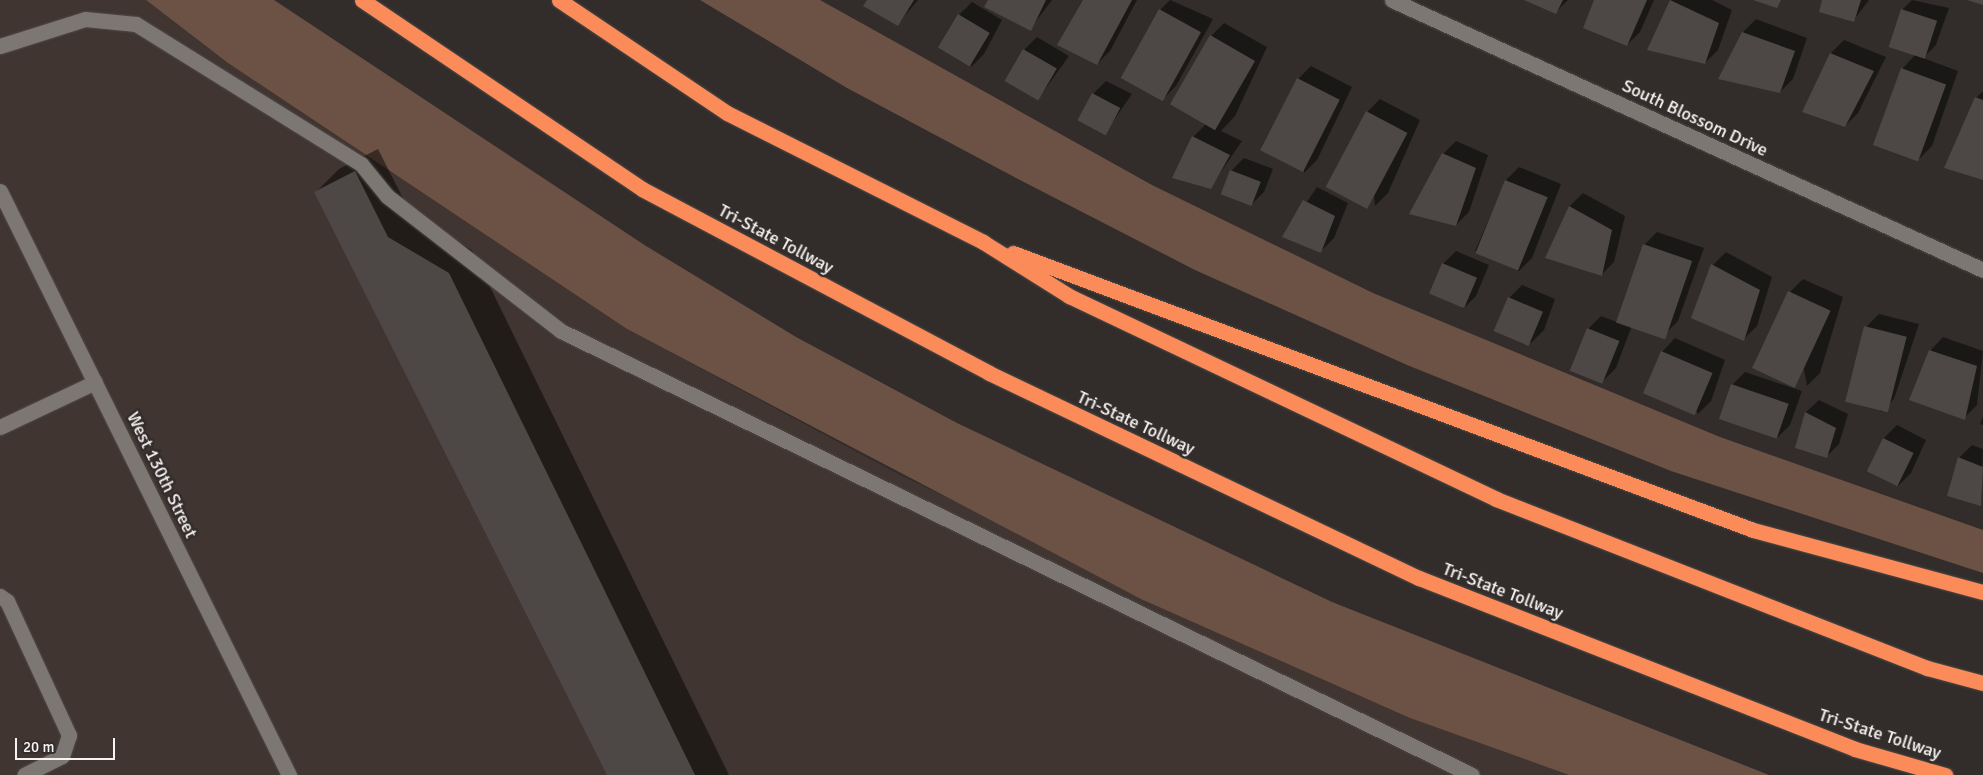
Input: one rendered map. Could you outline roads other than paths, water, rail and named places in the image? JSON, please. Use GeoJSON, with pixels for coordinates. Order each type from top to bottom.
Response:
{"type":"FeatureCollection","features":[{"type":"Feature","properties":{"kind":"highway","name":"Tri-State Tollway"},"geometry":{"type":"LineString","coordinates":[[362,0],[642,188],[989,374],[1418,578],[1855,749],[1946,775]]}},
{"type":"Feature","properties":{"kind":"highway"},"geometry":{"type":"LineString","coordinates":[[559,0],[727,113],[983,242],[1069,296],[1496,499],[1927,668],[1983,683]]}},
{"type":"Feature","properties":{"kind":"highway"},"geometry":{"type":"LineString","coordinates":[[983,242],[1753,530],[1983,592]]}},
{"type":"Feature","properties":{"kind":"street","name":"South Blossom Drive"},"geometry":{"type":"LineString","coordinates":[[1392,0],[1983,270]]}},
{"type":"Feature","properties":{"kind":"street"},"geometry":{"type":"LineString","coordinates":[[0,46],[86,19],[136,24],[361,164],[387,196],[561,331],[1472,775]]}},
{"type":"Feature","properties":{"kind":"street","name":"West 130th Street"},"geometry":{"type":"LineString","coordinates":[[0,191],[289,775]]}},
{"type":"Feature","properties":{"kind":"street"},"geometry":{"type":"LineString","coordinates":[[0,427],[95,382]]}},
{"type":"Feature","properties":{"kind":"street"},"geometry":{"type":"LineString","coordinates":[[0,596],[7,601],[69,734],[62,756],[24,775]]}}]}
